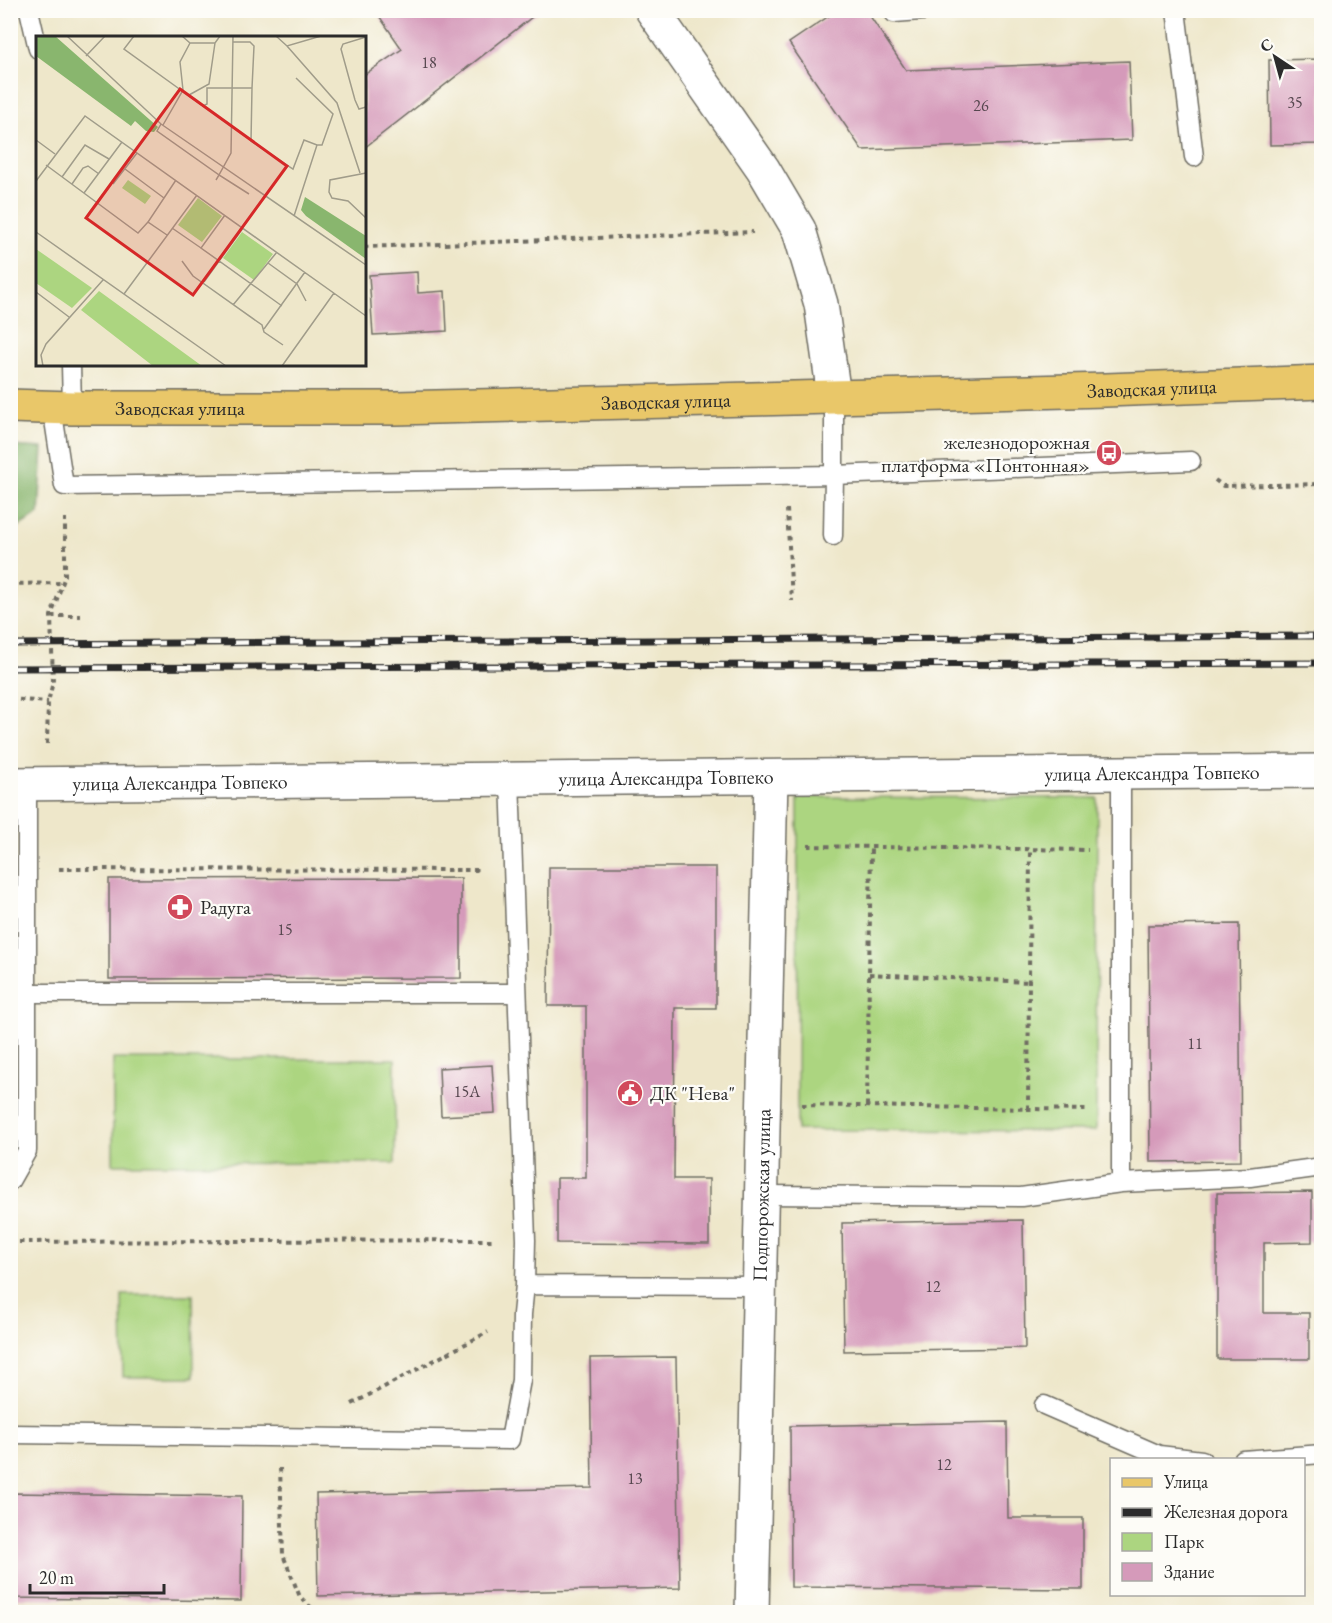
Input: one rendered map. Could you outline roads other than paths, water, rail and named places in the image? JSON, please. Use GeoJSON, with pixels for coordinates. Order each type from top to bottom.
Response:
{"type":"FeatureCollection","features":[{"type":"Feature","properties":{"kind":"main road","name":"Заводская улица"},"geometry":{"type":"LineString","coordinates":[[10,406],[396,408],[1322,382]]}},
{"type":"Feature","properties":{"kind":"street"},"geometry":{"type":"LineString","coordinates":[[652,10],[763,169],[799,230],[821,304],[834,396]]}},
{"type":"Feature","properties":{"kind":"street","name":"улица Александра Товпеко"},"geometry":{"type":"LineString","coordinates":[[19,784],[1322,771]]}},
{"type":"Feature","properties":{"kind":"street","name":"Подпорожская улица"},"geometry":{"type":"LineString","coordinates":[[752,1612],[771,777]]}},
{"type":"Feature","properties":{"kind":"lane"},"geometry":{"type":"LineString","coordinates":[[29,10],[36,40]]}},
{"type":"Feature","properties":{"kind":"lane"},"geometry":{"type":"LineString","coordinates":[[892,10],[894,12],[934,10]]}},
{"type":"Feature","properties":{"kind":"lane"},"geometry":{"type":"LineString","coordinates":[[1176,10],[1194,157]]}},
{"type":"Feature","properties":{"kind":"lane"},"geometry":{"type":"LineString","coordinates":[[71,366],[62,407],[64,486],[834,475],[1191,461]]}},
{"type":"Feature","properties":{"kind":"lane"},"geometry":{"type":"LineString","coordinates":[[833,536],[834,396]]}},
{"type":"Feature","properties":{"kind":"lane"},"geometry":{"type":"LineString","coordinates":[[1121,773],[1121,1184]]}},
{"type":"Feature","properties":{"kind":"lane"},"geometry":{"type":"LineString","coordinates":[[10,1434],[510,1440],[521,1380],[526,1240],[510,779]]}},
{"type":"Feature","properties":{"kind":"lane"},"geometry":{"type":"LineString","coordinates":[[10,1181],[27,1151],[27,869],[19,784]]}},
{"type":"Feature","properties":{"kind":"lane"},"geometry":{"type":"LineString","coordinates":[[27,993],[516,993]]}},
{"type":"Feature","properties":{"kind":"lane"},"geometry":{"type":"LineString","coordinates":[[763,1195],[1021,1197],[1121,1184],[1250,1177],[1322,1167]]}},
{"type":"Feature","properties":{"kind":"lane"},"geometry":{"type":"LineString","coordinates":[[525,1285],[760,1286]]}},
{"type":"Feature","properties":{"kind":"lane"},"geometry":{"type":"LineString","coordinates":[[1044,1405],[1159,1455],[1185,1458]]}},
{"type":"Feature","properties":{"kind":"lane"},"geometry":{"type":"LineString","coordinates":[[1269,1458],[1322,1454]]}},
{"type":"Feature","properties":{"kind":"railway"},"geometry":{"type":"LineString","coordinates":[[10,644],[1322,636]]}},
{"type":"Feature","properties":{"kind":"railway"},"geometry":{"type":"LineString","coordinates":[[10,668],[1322,663]]}},
{"type":"Feature","properties":{"kind":"place","name":"железнодорожная платформа «Понтонная»"},"geometry":{"type":"Point","coordinates":[1109,453]}},
{"type":"Feature","properties":{"kind":"place","name":"Радуга"},"geometry":{"type":"Point","coordinates":[180,907]}},
{"type":"Feature","properties":{"kind":"place","name":"ДК \"Нева\""},"geometry":{"type":"Point","coordinates":[630,1093]}}]}
